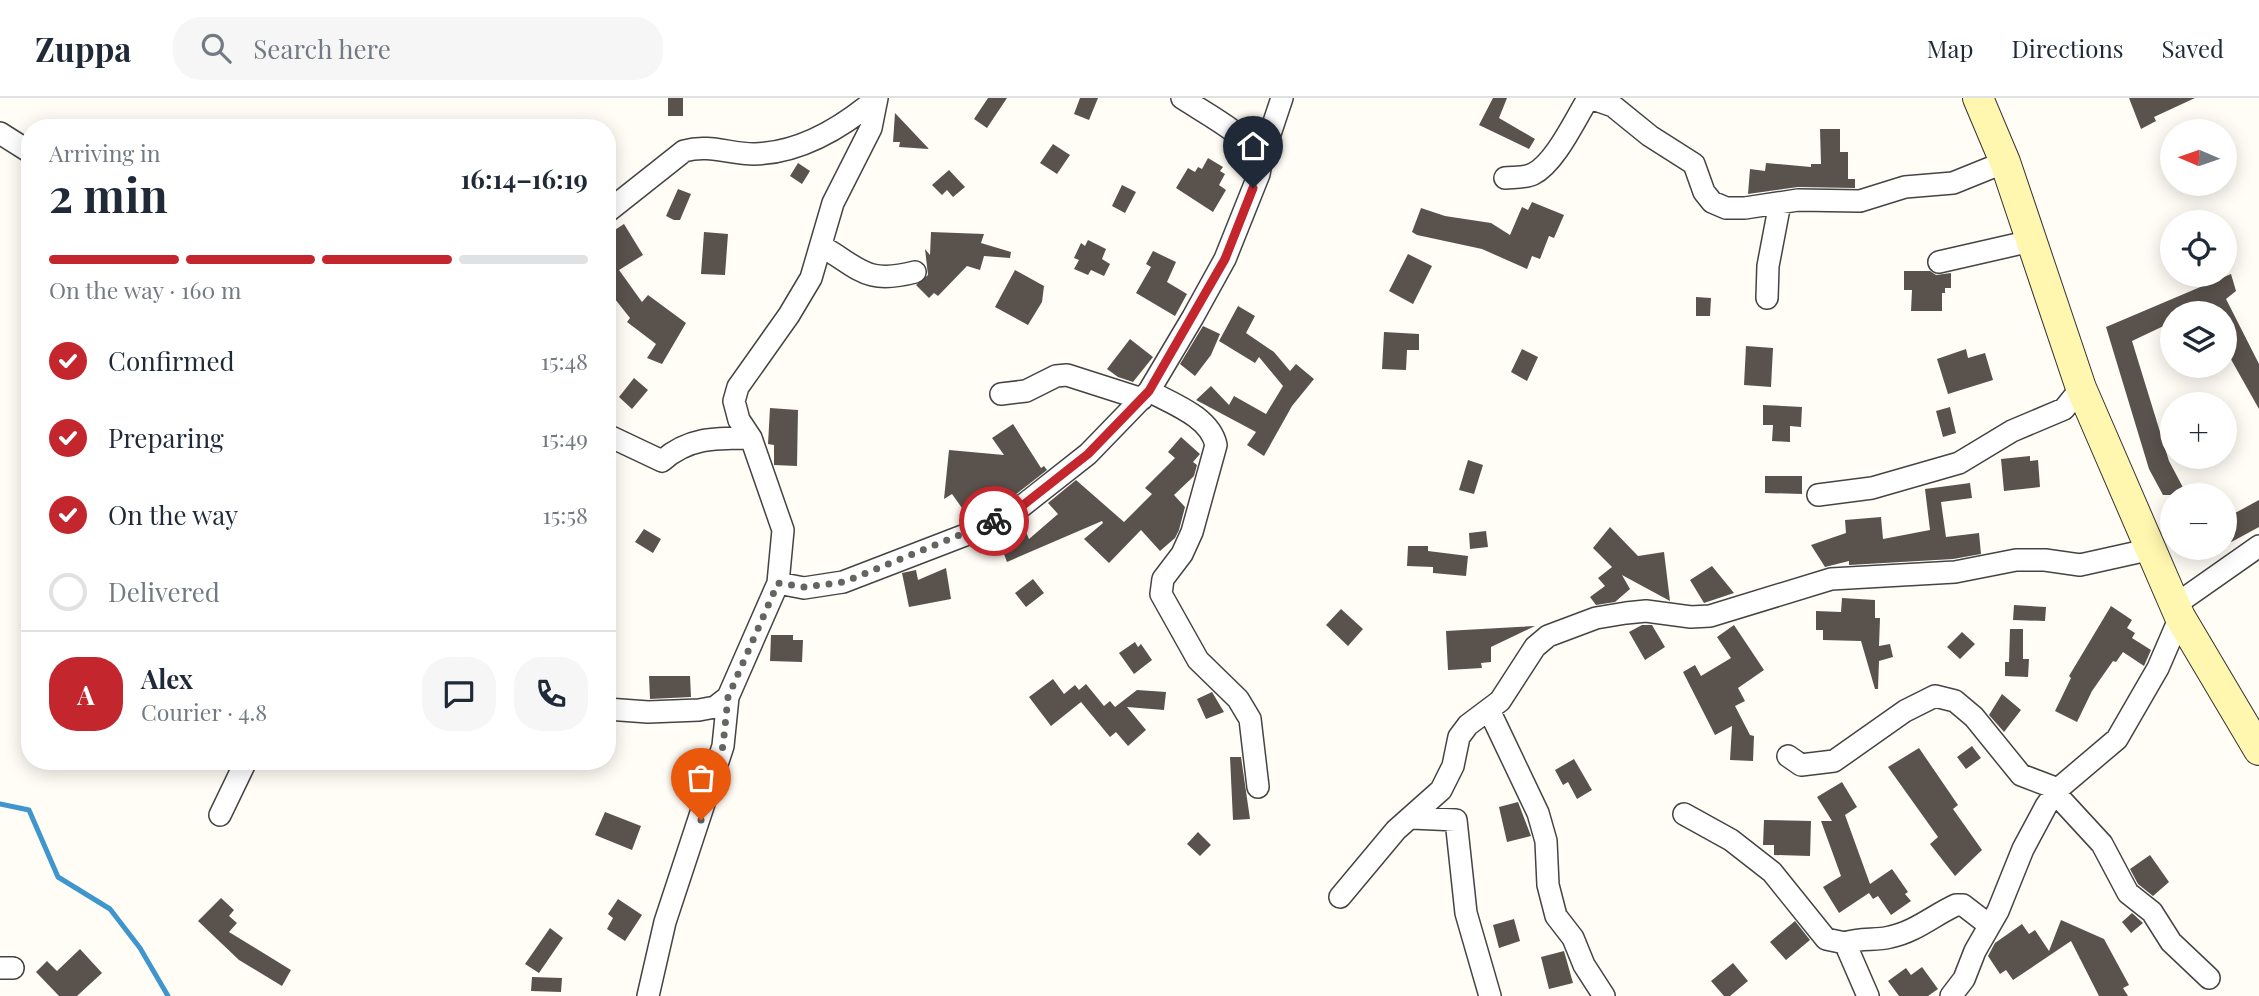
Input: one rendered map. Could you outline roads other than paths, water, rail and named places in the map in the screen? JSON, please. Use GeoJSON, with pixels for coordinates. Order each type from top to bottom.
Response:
{"type":"FeatureCollection","features":[{"type":"Feature","properties":{"kind":"street"},"geometry":{"type":"LineString","coordinates":[[616,205],[684,151],[697,148],[753,154],[783,150],[831,132],[877,98]]}},
{"type":"Feature","properties":{"kind":"street"},"geometry":{"type":"LineString","coordinates":[[648,996],[665,922],[723,746],[728,697],[778,583],[783,530],[751,438],[739,420],[734,401],[738,387],[789,315],[811,278],[833,203],[871,128],[877,98]]}},
{"type":"Feature","properties":{"kind":"street"},"geometry":{"type":"LineString","coordinates":[[1182,98],[1235,132],[1262,158]]}},
{"type":"Feature","properties":{"kind":"street"},"geometry":{"type":"LineString","coordinates":[[778,583],[804,587],[844,582],[973,532],[1022,506],[1088,454],[1146,395],[1225,259],[1259,174],[1282,98]]}},
{"type":"Feature","properties":{"kind":"street"},"geometry":{"type":"LineString","coordinates":[[1978,98],[2005,162],[2081,388],[2178,611],[2259,750]]}},
{"type":"Feature","properties":{"kind":"street"},"geometry":{"type":"LineString","coordinates":[[1505,178],[1532,175],[1540,169],[1556,150],[1586,102],[1593,99],[1613,106],[1650,136],[1694,164],[1712,202],[1726,208],[1780,203],[1860,201],[1905,187],[1953,183],[2005,162]]}},
{"type":"Feature","properties":{"kind":"street"},"geometry":{"type":"LineString","coordinates":[[0,133],[21,146]]}},
{"type":"Feature","properties":{"kind":"street"},"geometry":{"type":"LineString","coordinates":[[1767,298],[1768,266],[1780,203]]}},
{"type":"Feature","properties":{"kind":"street"},"geometry":{"type":"LineString","coordinates":[[1939,261],[2031,240]]}},
{"type":"Feature","properties":{"kind":"street"},"geometry":{"type":"LineString","coordinates":[[821,246],[864,275],[896,276],[915,272]]}},
{"type":"Feature","properties":{"kind":"street"},"geometry":{"type":"LineString","coordinates":[[1001,394],[1026,391],[1056,376],[1068,375],[1146,395],[1208,425],[1216,445],[1192,532],[1182,554],[1163,579],[1161,594],[1198,660],[1238,699],[1250,719],[1258,787]]}},
{"type":"Feature","properties":{"kind":"street"},"geometry":{"type":"LineString","coordinates":[[1818,495],[1883,485],[1959,463],[2012,431],[2064,409],[2081,388]]}},
{"type":"Feature","properties":{"kind":"street"},"geometry":{"type":"LineString","coordinates":[[616,439],[662,461],[693,442],[710,438],[751,438]]}},
{"type":"Feature","properties":{"kind":"street"},"geometry":{"type":"LineString","coordinates":[[1951,996],[1964,979],[2023,849],[2056,791],[2117,738],[2158,668],[2178,611],[2259,546]]}},
{"type":"Feature","properties":{"kind":"street"},"geometry":{"type":"LineString","coordinates":[[1340,897],[1396,830],[1441,790],[1454,766],[1459,737],[1468,725],[1500,701],[1535,647],[1548,636],[1596,618],[1646,611],[1691,617],[1710,615],[1831,579],[1955,572],[2016,560],[2045,560],[2080,565],[2152,549]]}},
{"type":"Feature","properties":{"kind":"street"},"geometry":{"type":"LineString","coordinates":[[1788,756],[1801,765],[1834,761],[1905,711],[1935,696],[1955,701],[1974,717],[2021,775],[2056,791],[2102,844],[2128,893],[2152,912],[2171,942],[2209,978]]}},
{"type":"Feature","properties":{"kind":"street"},"geometry":{"type":"LineString","coordinates":[[616,710],[648,712],[699,710],[715,707],[728,697]]}},
{"type":"Feature","properties":{"kind":"street"},"geometry":{"type":"LineString","coordinates":[[1489,710],[1538,813],[1545,841],[1548,886],[1556,916],[1573,939],[1584,965],[1604,996]]}},
{"type":"Feature","properties":{"kind":"street"},"geometry":{"type":"LineString","coordinates":[[220,816],[242,770]]}},
{"type":"Feature","properties":{"kind":"street"},"geometry":{"type":"LineString","coordinates":[[1684,814],[1751,854],[1772,872],[1826,939],[1845,943],[1860,938],[1888,938],[1911,930],[1956,905],[1963,905],[1989,925]]}},
{"type":"Feature","properties":{"kind":"street"},"geometry":{"type":"LineString","coordinates":[[1412,818],[1455,820],[1466,913],[1490,996]]}},
{"type":"Feature","properties":{"kind":"street"},"geometry":{"type":"LineString","coordinates":[[1845,943],[1868,996]]}},
{"type":"Feature","properties":{"kind":"waterway"},"geometry":{"type":"LineString","coordinates":[[0,804],[29,810],[58,877],[110,909],[140,948],[168,996]]}}]}
